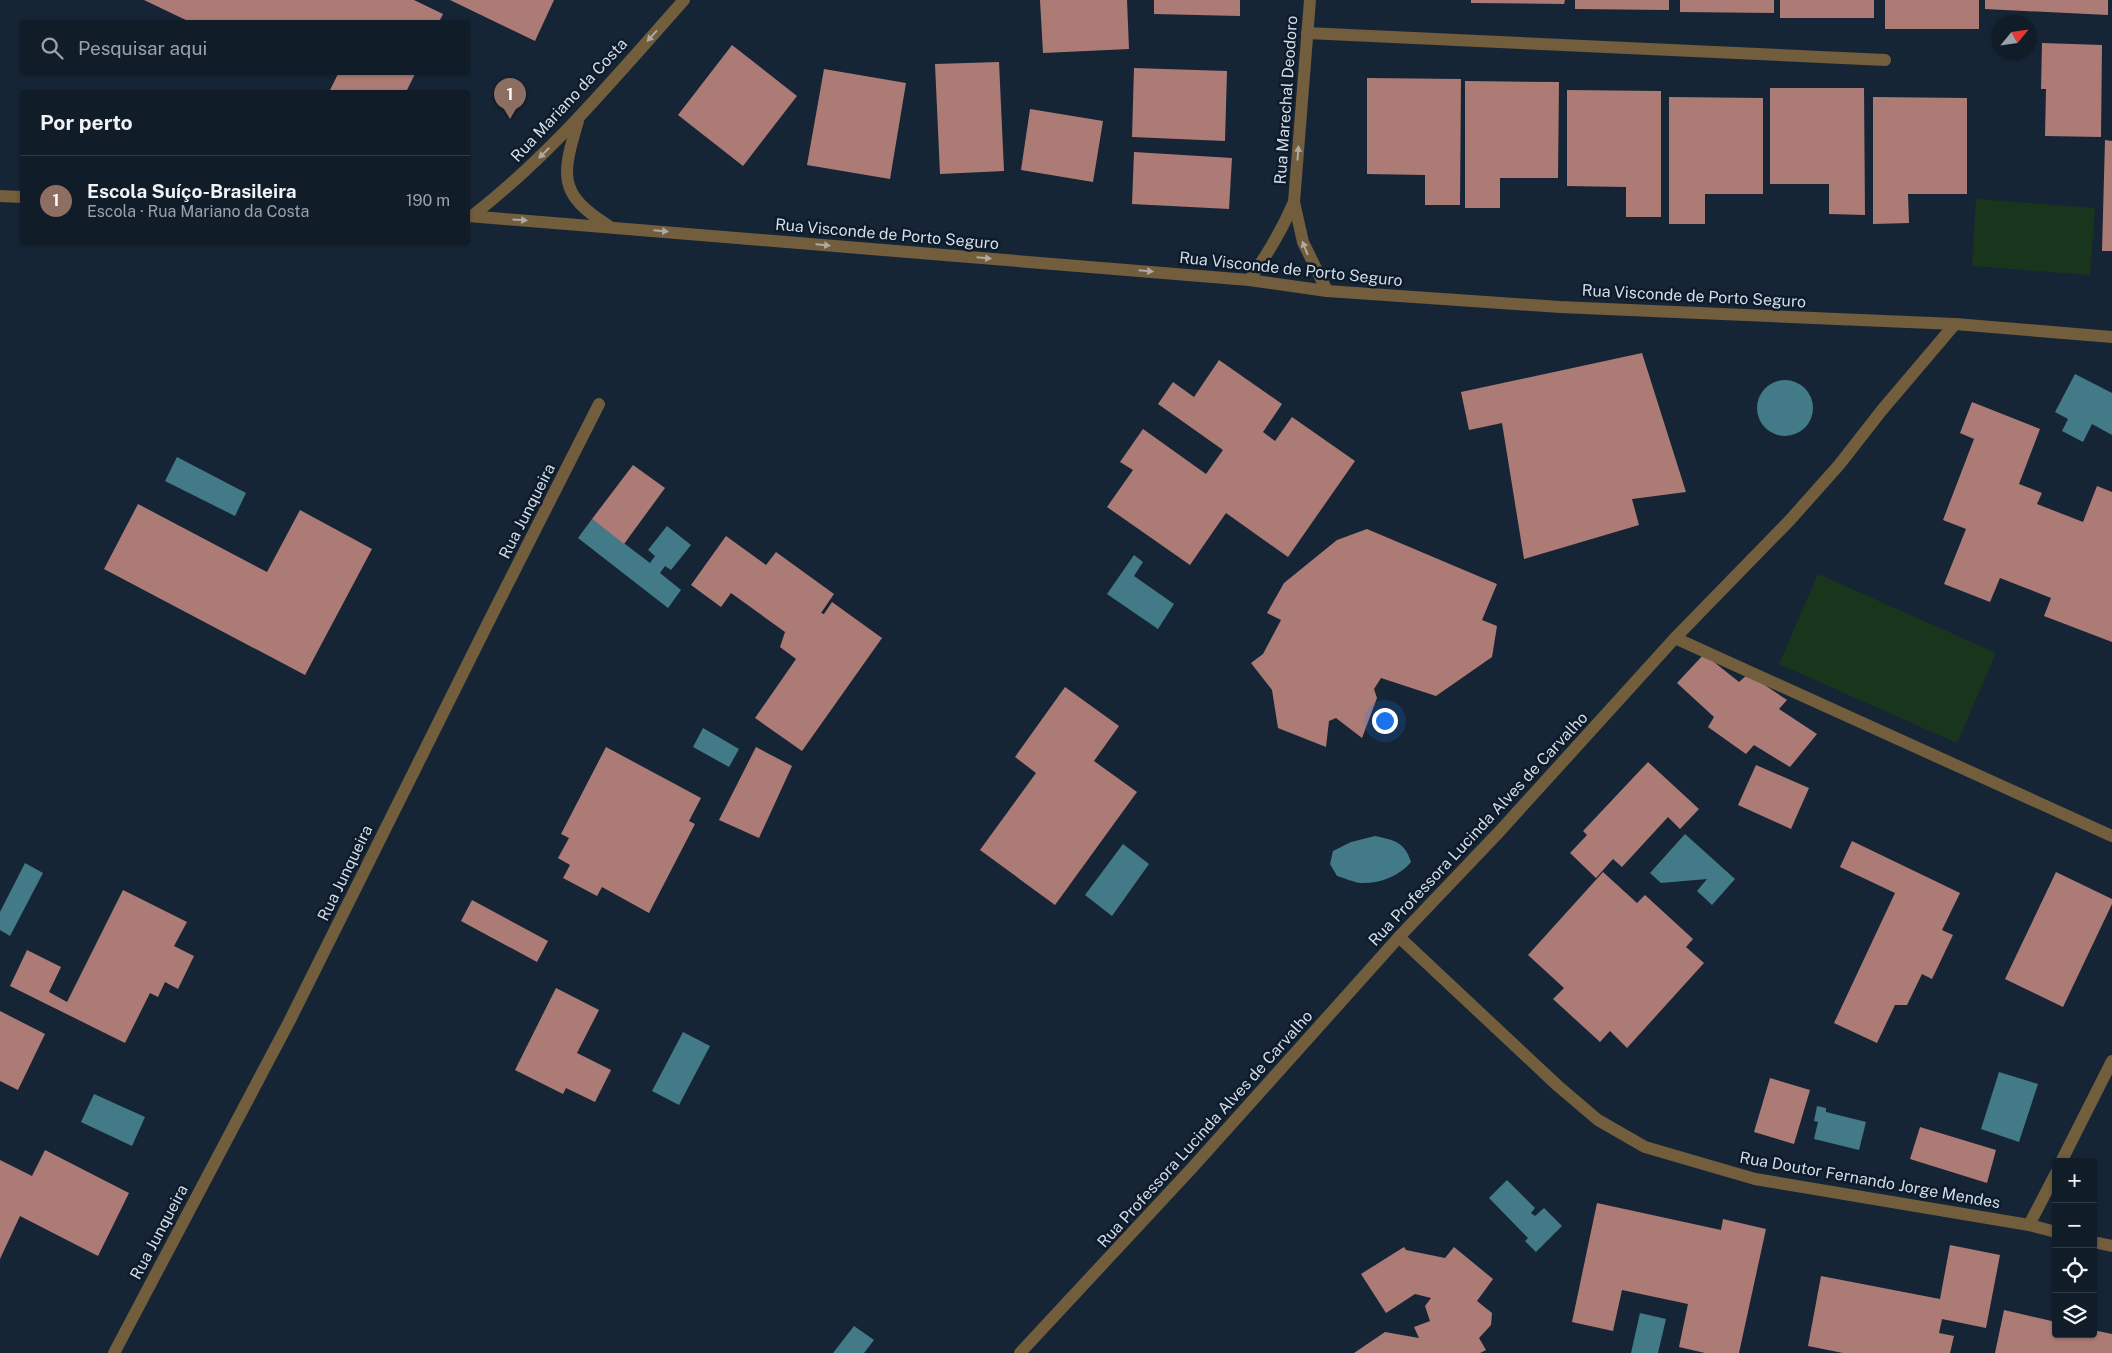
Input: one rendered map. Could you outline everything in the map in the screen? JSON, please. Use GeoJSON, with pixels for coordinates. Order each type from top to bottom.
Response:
{"type":"FeatureCollection","features":[{"type":"Feature","properties":{"kind":"street","name":"Rua Mariano da Costa"},"geometry":{"type":"LineString","coordinates":[[470,216],[526,170],[578,118],[684,0]]}},
{"type":"Feature","properties":{"kind":"street","name":"Rua Marechal Deodoro"},"geometry":{"type":"LineString","coordinates":[[1310,0],[1294,202],[1302,242],[1327,291]]}},
{"type":"Feature","properties":{"kind":"street"},"geometry":{"type":"LineString","coordinates":[[1307,33],[1885,60]]}},
{"type":"Feature","properties":{"kind":"street"},"geometry":{"type":"LineString","coordinates":[[578,118],[568,154],[566,172],[569,188],[576,200],[588,212],[612,227]]}},
{"type":"Feature","properties":{"kind":"street"},"geometry":{"type":"LineString","coordinates":[[0,196],[20,197]]}},
{"type":"Feature","properties":{"kind":"street","name":"Rua Marechal Deodoro"},"geometry":{"type":"LineString","coordinates":[[1249,280],[1270,252],[1282,231],[1294,202]]}},
{"type":"Feature","properties":{"kind":"street","name":"Rua Visconde de Porto Seguro"},"geometry":{"type":"LineString","coordinates":[[470,216],[1249,280],[1327,291],[1560,306],[1955,324],[2112,337]]}},
{"type":"Feature","properties":{"kind":"street","name":"Rua Professora Lucinda Alves de Carvalho"},"geometry":{"type":"LineString","coordinates":[[1020,1353],[1192,1168],[1399,937],[1499,832],[1675,638],[1790,520],[1833,472],[1955,324]]}},
{"type":"Feature","properties":{"kind":"street","name":"Rua Junqueira"},"geometry":{"type":"LineString","coordinates":[[114,1353],[289,1022],[490,619],[600,404]]}},
{"type":"Feature","properties":{"kind":"street"},"geometry":{"type":"LineString","coordinates":[[1675,638],[2112,836]]}},
{"type":"Feature","properties":{"kind":"street","name":"Rua Doutor Fernando Jorge Mendes"},"geometry":{"type":"LineString","coordinates":[[1399,937],[1558,1086],[1598,1120],[1646,1146],[1755,1179],[2030,1225],[2052,1231]]}},
{"type":"Feature","properties":{"kind":"street"},"geometry":{"type":"LineString","coordinates":[[2063,1158],[2112,1061]]}},
{"type":"Feature","properties":{"kind":"street"},"geometry":{"type":"LineString","coordinates":[[2030,1225],[2052,1181]]}},
{"type":"Feature","properties":{"kind":"street"},"geometry":{"type":"LineString","coordinates":[[2097,1243],[2112,1246]]}},
{"type":"Feature","properties":{"kind":"shaded area"},"geometry":{"type":"Polygon","coordinates":[[[1976,199],[2095,208],[2090,275],[1972,266],[1976,199]]]}},
{"type":"Feature","properties":{"kind":"shaded area"},"geometry":{"type":"Polygon","coordinates":[[[2075,374],[2112,393],[2112,435],[2092,424],[2083,442],[2062,431],[2068,419],[2055,412],[2075,374]]]}},
{"type":"Feature","properties":{"kind":"shaded area"},"geometry":{"type":"Polygon","coordinates":[[[1779,380],[1791,380],[1801,384],[1809,392],[1813,408],[1809,424],[1801,432],[1791,436],[1779,436],[1769,432],[1761,424],[1757,414],[1757,402],[1761,392],[1769,384],[1779,380]]]}},
{"type":"Feature","properties":{"kind":"shaded area"},"geometry":{"type":"Polygon","coordinates":[[[177,457],[246,493],[235,516],[165,481],[177,457]]]}},
{"type":"Feature","properties":{"kind":"shaded area"},"geometry":{"type":"Polygon","coordinates":[[[592,519],[650,563],[655,556],[648,550],[667,526],[691,545],[671,570],[665,566],[660,573],[681,590],[668,608],[578,538],[592,519]]]}},
{"type":"Feature","properties":{"kind":"shaded area"},"geometry":{"type":"Polygon","coordinates":[[[1134,555],[1143,562],[1134,576],[1174,604],[1158,629],[1107,594],[1134,555]]]}},
{"type":"Feature","properties":{"kind":"shaded area"},"geometry":{"type":"Polygon","coordinates":[[[1818,574],[1996,653],[1957,743],[1779,664],[1818,574]]]}},
{"type":"Feature","properties":{"kind":"shaded area"},"geometry":{"type":"Polygon","coordinates":[[[703,728],[739,749],[729,767],[693,747],[703,728]]]}},
{"type":"Feature","properties":{"kind":"shaded area"},"geometry":{"type":"Polygon","coordinates":[[[1685,834],[1735,879],[1712,905],[1697,891],[1707,879],[1661,883],[1650,873],[1685,834]]]}},
{"type":"Feature","properties":{"kind":"shaded area"},"geometry":{"type":"Polygon","coordinates":[[[1375,836],[1398,843],[1406,850],[1411,862],[1395,875],[1374,882],[1360,883],[1337,876],[1330,864],[1333,851],[1351,842],[1375,836]]]}},
{"type":"Feature","properties":{"kind":"shaded area"},"geometry":{"type":"Polygon","coordinates":[[[1123,844],[1149,864],[1112,916],[1085,895],[1123,844]]]}},
{"type":"Feature","properties":{"kind":"shaded area"},"geometry":{"type":"Polygon","coordinates":[[[25,863],[43,873],[10,936],[0,930],[0,912],[25,863]]]}},
{"type":"Feature","properties":{"kind":"shaded area"},"geometry":{"type":"Polygon","coordinates":[[[683,1032],[710,1046],[679,1105],[652,1091],[683,1032]]]}},
{"type":"Feature","properties":{"kind":"shaded area"},"geometry":{"type":"Polygon","coordinates":[[[1999,1072],[2038,1084],[2019,1142],[1981,1129],[1999,1072]]]}},
{"type":"Feature","properties":{"kind":"shaded area"},"geometry":{"type":"Polygon","coordinates":[[[94,1094],[145,1117],[132,1146],[81,1122],[94,1094]]]}},
{"type":"Feature","properties":{"kind":"shaded area"},"geometry":{"type":"Polygon","coordinates":[[[1817,1106],[1826,1108],[1826,1112],[1866,1122],[1859,1150],[1814,1139],[1818,1122],[1814,1121],[1817,1106]]]}},
{"type":"Feature","properties":{"kind":"shaded area"},"geometry":{"type":"Polygon","coordinates":[[[1507,1180],[1535,1208],[1531,1213],[1535,1216],[1544,1208],[1562,1226],[1536,1252],[1525,1241],[1528,1238],[1489,1198],[1507,1180]]]}},
{"type":"Feature","properties":{"kind":"shaded area"},"geometry":{"type":"Polygon","coordinates":[[[1640,1313],[1666,1319],[1658,1353],[1631,1353],[1640,1313]]]}},
{"type":"Feature","properties":{"kind":"shaded area"},"geometry":{"type":"Polygon","coordinates":[[[854,1326],[874,1340],[864,1353],[833,1353],[854,1326]]]}},
{"type":"Feature","properties":{"kind":"building"},"geometry":{"type":"Polygon","coordinates":[[[144,0],[414,0],[443,14],[440,20],[186,20],[144,0]]]}},
{"type":"Feature","properties":{"kind":"building"},"geometry":{"type":"Polygon","coordinates":[[[450,0],[554,0],[535,41],[450,0]]]}},
{"type":"Feature","properties":{"kind":"building"},"geometry":{"type":"Polygon","coordinates":[[[1040,0],[1127,0],[1129,49],[1043,53],[1040,0]]]}},
{"type":"Feature","properties":{"kind":"building"},"geometry":{"type":"Polygon","coordinates":[[[1154,0],[1240,0],[1240,16],[1154,14],[1154,0]]]}},
{"type":"Feature","properties":{"kind":"building"},"geometry":{"type":"Polygon","coordinates":[[[1471,0],[1565,0],[1564,4],[1471,3],[1471,0]]]}},
{"type":"Feature","properties":{"kind":"building"},"geometry":{"type":"Polygon","coordinates":[[[1575,0],[1669,0],[1669,10],[1575,9],[1575,0]]]}},
{"type":"Feature","properties":{"kind":"building"},"geometry":{"type":"Polygon","coordinates":[[[1680,0],[1774,0],[1774,13],[1680,12],[1680,0]]]}},
{"type":"Feature","properties":{"kind":"building"},"geometry":{"type":"Polygon","coordinates":[[[1780,0],[1874,0],[1874,18],[1780,18],[1780,0]]]}},
{"type":"Feature","properties":{"kind":"building"},"geometry":{"type":"Polygon","coordinates":[[[1885,0],[1979,0],[1979,29],[1885,29],[1885,0]]]}},
{"type":"Feature","properties":{"kind":"building"},"geometry":{"type":"Polygon","coordinates":[[[1985,0],[2108,0],[2108,15],[1985,9],[1985,0]]]}},
{"type":"Feature","properties":{"kind":"building"},"geometry":{"type":"Polygon","coordinates":[[[2042,43],[2102,45],[2101,137],[2045,136],[2046,89],[2041,89],[2042,43]]]}},
{"type":"Feature","properties":{"kind":"building"},"geometry":{"type":"Polygon","coordinates":[[[732,45],[797,96],[743,166],[678,115],[732,45]]]}},
{"type":"Feature","properties":{"kind":"building"},"geometry":{"type":"Polygon","coordinates":[[[999,62],[1004,171],[940,174],[935,64],[999,62]]]}},
{"type":"Feature","properties":{"kind":"building"},"geometry":{"type":"Polygon","coordinates":[[[1134,68],[1227,71],[1225,141],[1132,137],[1134,68]]]}},
{"type":"Feature","properties":{"kind":"building"},"geometry":{"type":"Polygon","coordinates":[[[824,69],[906,83],[890,179],[807,165],[824,69]]]}},
{"type":"Feature","properties":{"kind":"building"},"geometry":{"type":"Polygon","coordinates":[[[338,75],[414,75],[407,90],[330,90],[338,75]]]}},
{"type":"Feature","properties":{"kind":"building"},"geometry":{"type":"Polygon","coordinates":[[[1367,78],[1461,79],[1460,205],[1425,205],[1425,175],[1367,174],[1367,78]]]}},
{"type":"Feature","properties":{"kind":"building"},"geometry":{"type":"Polygon","coordinates":[[[1465,81],[1559,82],[1558,178],[1500,178],[1500,208],[1465,208],[1465,81]]]}},
{"type":"Feature","properties":{"kind":"building"},"geometry":{"type":"Polygon","coordinates":[[[1770,88],[1864,88],[1865,215],[1829,214],[1829,184],[1770,184],[1770,88]]]}},
{"type":"Feature","properties":{"kind":"building"},"geometry":{"type":"Polygon","coordinates":[[[1567,90],[1661,91],[1661,217],[1626,217],[1626,187],[1567,186],[1567,90]]]}},
{"type":"Feature","properties":{"kind":"building"},"geometry":{"type":"Polygon","coordinates":[[[1669,97],[1763,98],[1763,194],[1705,194],[1705,224],[1669,224],[1669,97]]]}},
{"type":"Feature","properties":{"kind":"building"},"geometry":{"type":"Polygon","coordinates":[[[1873,97],[1967,98],[1967,194],[1908,194],[1909,223],[1873,224],[1873,97]]]}},
{"type":"Feature","properties":{"kind":"building"},"geometry":{"type":"Polygon","coordinates":[[[1030,109],[1103,121],[1093,182],[1021,170],[1030,109]]]}},
{"type":"Feature","properties":{"kind":"building"},"geometry":{"type":"Polygon","coordinates":[[[2105,140],[2112,141],[2112,251],[2102,251],[2105,140]]]}},
{"type":"Feature","properties":{"kind":"building"},"geometry":{"type":"Polygon","coordinates":[[[1134,152],[1232,158],[1229,209],[1132,204],[1134,152]]]}},
{"type":"Feature","properties":{"kind":"building"},"geometry":{"type":"Polygon","coordinates":[[[1642,353],[1686,492],[1632,499],[1639,525],[1524,559],[1502,423],[1469,430],[1461,392],[1642,353]]]}},
{"type":"Feature","properties":{"kind":"building"},"geometry":{"type":"Polygon","coordinates":[[[1219,360],[1282,404],[1263,432],[1275,441],[1292,417],[1355,461],[1288,557],[1226,513],[1190,565],[1107,507],[1133,470],[1120,462],[1143,429],[1206,474],[1223,450],[1158,404],[1173,382],[1194,397],[1219,360]]]}},
{"type":"Feature","properties":{"kind":"building"},"geometry":{"type":"Polygon","coordinates":[[[1972,402],[2040,429],[2019,484],[2042,493],[2037,504],[2083,522],[2097,486],[2112,492],[2112,642],[2044,616],[2051,598],[2000,578],[1990,602],[1944,584],[1966,529],[1943,520],[1974,439],[1960,433],[1972,402]]]}},
{"type":"Feature","properties":{"kind":"building"},"geometry":{"type":"Polygon","coordinates":[[[633,465],[665,488],[624,544],[592,519],[633,465]]]}},
{"type":"Feature","properties":{"kind":"building"},"geometry":{"type":"Polygon","coordinates":[[[138,504],[267,572],[300,510],[372,549],[305,675],[104,569],[138,504]]]}},
{"type":"Feature","properties":{"kind":"building"},"geometry":{"type":"Polygon","coordinates":[[[1367,529],[1497,584],[1482,620],[1497,626],[1492,657],[1436,696],[1381,678],[1374,689],[1377,698],[1362,738],[1336,718],[1329,721],[1326,747],[1278,728],[1272,690],[1251,663],[1263,654],[1281,620],[1267,613],[1284,583],[1337,540],[1367,529]]]}},
{"type":"Feature","properties":{"kind":"building"},"geometry":{"type":"Polygon","coordinates":[[[726,536],[766,565],[776,552],[834,594],[821,613],[824,614],[832,602],[882,638],[802,751],[755,718],[796,659],[780,647],[785,632],[731,593],[721,607],[691,585],[726,536]]]}},
{"type":"Feature","properties":{"kind":"building"},"geometry":{"type":"Polygon","coordinates":[[[1704,654],[1739,682],[1748,674],[1787,700],[1779,709],[1817,734],[1790,767],[1754,745],[1746,754],[1708,727],[1714,717],[1677,683],[1704,654]]]}},
{"type":"Feature","properties":{"kind":"building"},"geometry":{"type":"Polygon","coordinates":[[[1065,687],[1119,726],[1094,761],[1137,792],[1055,905],[980,850],[1036,773],[1015,757],[1065,687]]]}},
{"type":"Feature","properties":{"kind":"building"},"geometry":{"type":"Polygon","coordinates":[[[606,747],[701,798],[689,821],[695,824],[649,913],[602,887],[597,896],[563,878],[570,865],[558,858],[569,838],[561,834],[606,747]]]}},
{"type":"Feature","properties":{"kind":"building"},"geometry":{"type":"Polygon","coordinates":[[[756,747],[792,766],[759,838],[719,820],[756,747]]]}},
{"type":"Feature","properties":{"kind":"building"},"geometry":{"type":"Polygon","coordinates":[[[1648,762],[1699,809],[1680,829],[1668,817],[1622,867],[1613,859],[1596,878],[1570,853],[1587,835],[1583,831],[1648,762]]]}},
{"type":"Feature","properties":{"kind":"building"},"geometry":{"type":"Polygon","coordinates":[[[1756,765],[1809,788],[1791,829],[1738,805],[1756,765]]]}},
{"type":"Feature","properties":{"kind":"building"},"geometry":{"type":"Polygon","coordinates":[[[1852,841],[1960,893],[1942,930],[1953,935],[1932,979],[1922,974],[1907,1005],[1895,1005],[1877,1043],[1834,1023],[1895,893],[1840,867],[1852,841]]]}},
{"type":"Feature","properties":{"kind":"building"},"geometry":{"type":"Polygon","coordinates":[[[1603,872],[1637,903],[1645,895],[1693,939],[1686,947],[1704,963],[1627,1048],[1610,1031],[1600,1042],[1553,999],[1564,988],[1528,955],[1603,872]]]}},
{"type":"Feature","properties":{"kind":"building"},"geometry":{"type":"Polygon","coordinates":[[[2056,872],[2112,899],[2112,904],[2063,1007],[2005,979],[2056,872]]]}},
{"type":"Feature","properties":{"kind":"building"},"geometry":{"type":"Polygon","coordinates":[[[123,890],[187,922],[174,946],[194,956],[178,989],[165,982],[158,997],[150,993],[125,1043],[10,986],[27,950],[61,967],[49,992],[67,1002],[123,890]]]}},
{"type":"Feature","properties":{"kind":"building"},"geometry":{"type":"Polygon","coordinates":[[[472,900],[548,941],[537,962],[461,921],[472,900]]]}},
{"type":"Feature","properties":{"kind":"building"},"geometry":{"type":"Polygon","coordinates":[[[556,988],[599,1010],[577,1053],[611,1070],[595,1102],[566,1088],[563,1094],[515,1070],[556,988]]]}},
{"type":"Feature","properties":{"kind":"building"},"geometry":{"type":"Polygon","coordinates":[[[0,1011],[45,1034],[18,1090],[0,1081],[0,1011]]]}},
{"type":"Feature","properties":{"kind":"building"},"geometry":{"type":"Polygon","coordinates":[[[1770,1078],[1810,1090],[1794,1144],[1754,1132],[1770,1078]]]}},
{"type":"Feature","properties":{"kind":"building"},"geometry":{"type":"Polygon","coordinates":[[[1920,1127],[1996,1150],[1987,1183],[1910,1159],[1920,1127]]]}},
{"type":"Feature","properties":{"kind":"building"},"geometry":{"type":"Polygon","coordinates":[[[45,1150],[129,1193],[98,1256],[20,1216],[0,1259],[0,1160],[32,1176],[45,1150]]]}},
{"type":"Feature","properties":{"kind":"building"},"geometry":{"type":"Polygon","coordinates":[[[1597,1203],[1721,1230],[1723,1219],[1766,1229],[1739,1353],[1705,1353],[1679,1347],[1688,1304],[1622,1290],[1613,1331],[1572,1322],[1597,1203]]]}},
{"type":"Feature","properties":{"kind":"building"},"geometry":{"type":"Polygon","coordinates":[[[1950,1245],[2000,1255],[1986,1328],[1942,1319],[1939,1333],[1954,1336],[1950,1353],[1843,1353],[1808,1346],[1821,1276],[1940,1299],[1950,1245]]]}},
{"type":"Feature","properties":{"kind":"building"},"geometry":{"type":"Polygon","coordinates":[[[1404,1247],[1406,1250],[1445,1258],[1454,1247],[1493,1279],[1477,1301],[1492,1313],[1491,1325],[1479,1338],[1486,1350],[1480,1353],[1354,1353],[1385,1332],[1419,1338],[1414,1327],[1430,1321],[1425,1306],[1431,1298],[1415,1294],[1386,1313],[1361,1274],[1404,1247]]]}},
{"type":"Feature","properties":{"kind":"building"},"geometry":{"type":"Polygon","coordinates":[[[2004,1310],[2052,1321],[2052,1338],[2097,1338],[2097,1331],[2112,1334],[2112,1353],[1995,1353],[2004,1310]]]}},
{"type":"Feature","properties":{"kind":"place","name":"Escola Suíço-Brasileira"},"geometry":{"type":"Point","coordinates":[510,119]}}]}
